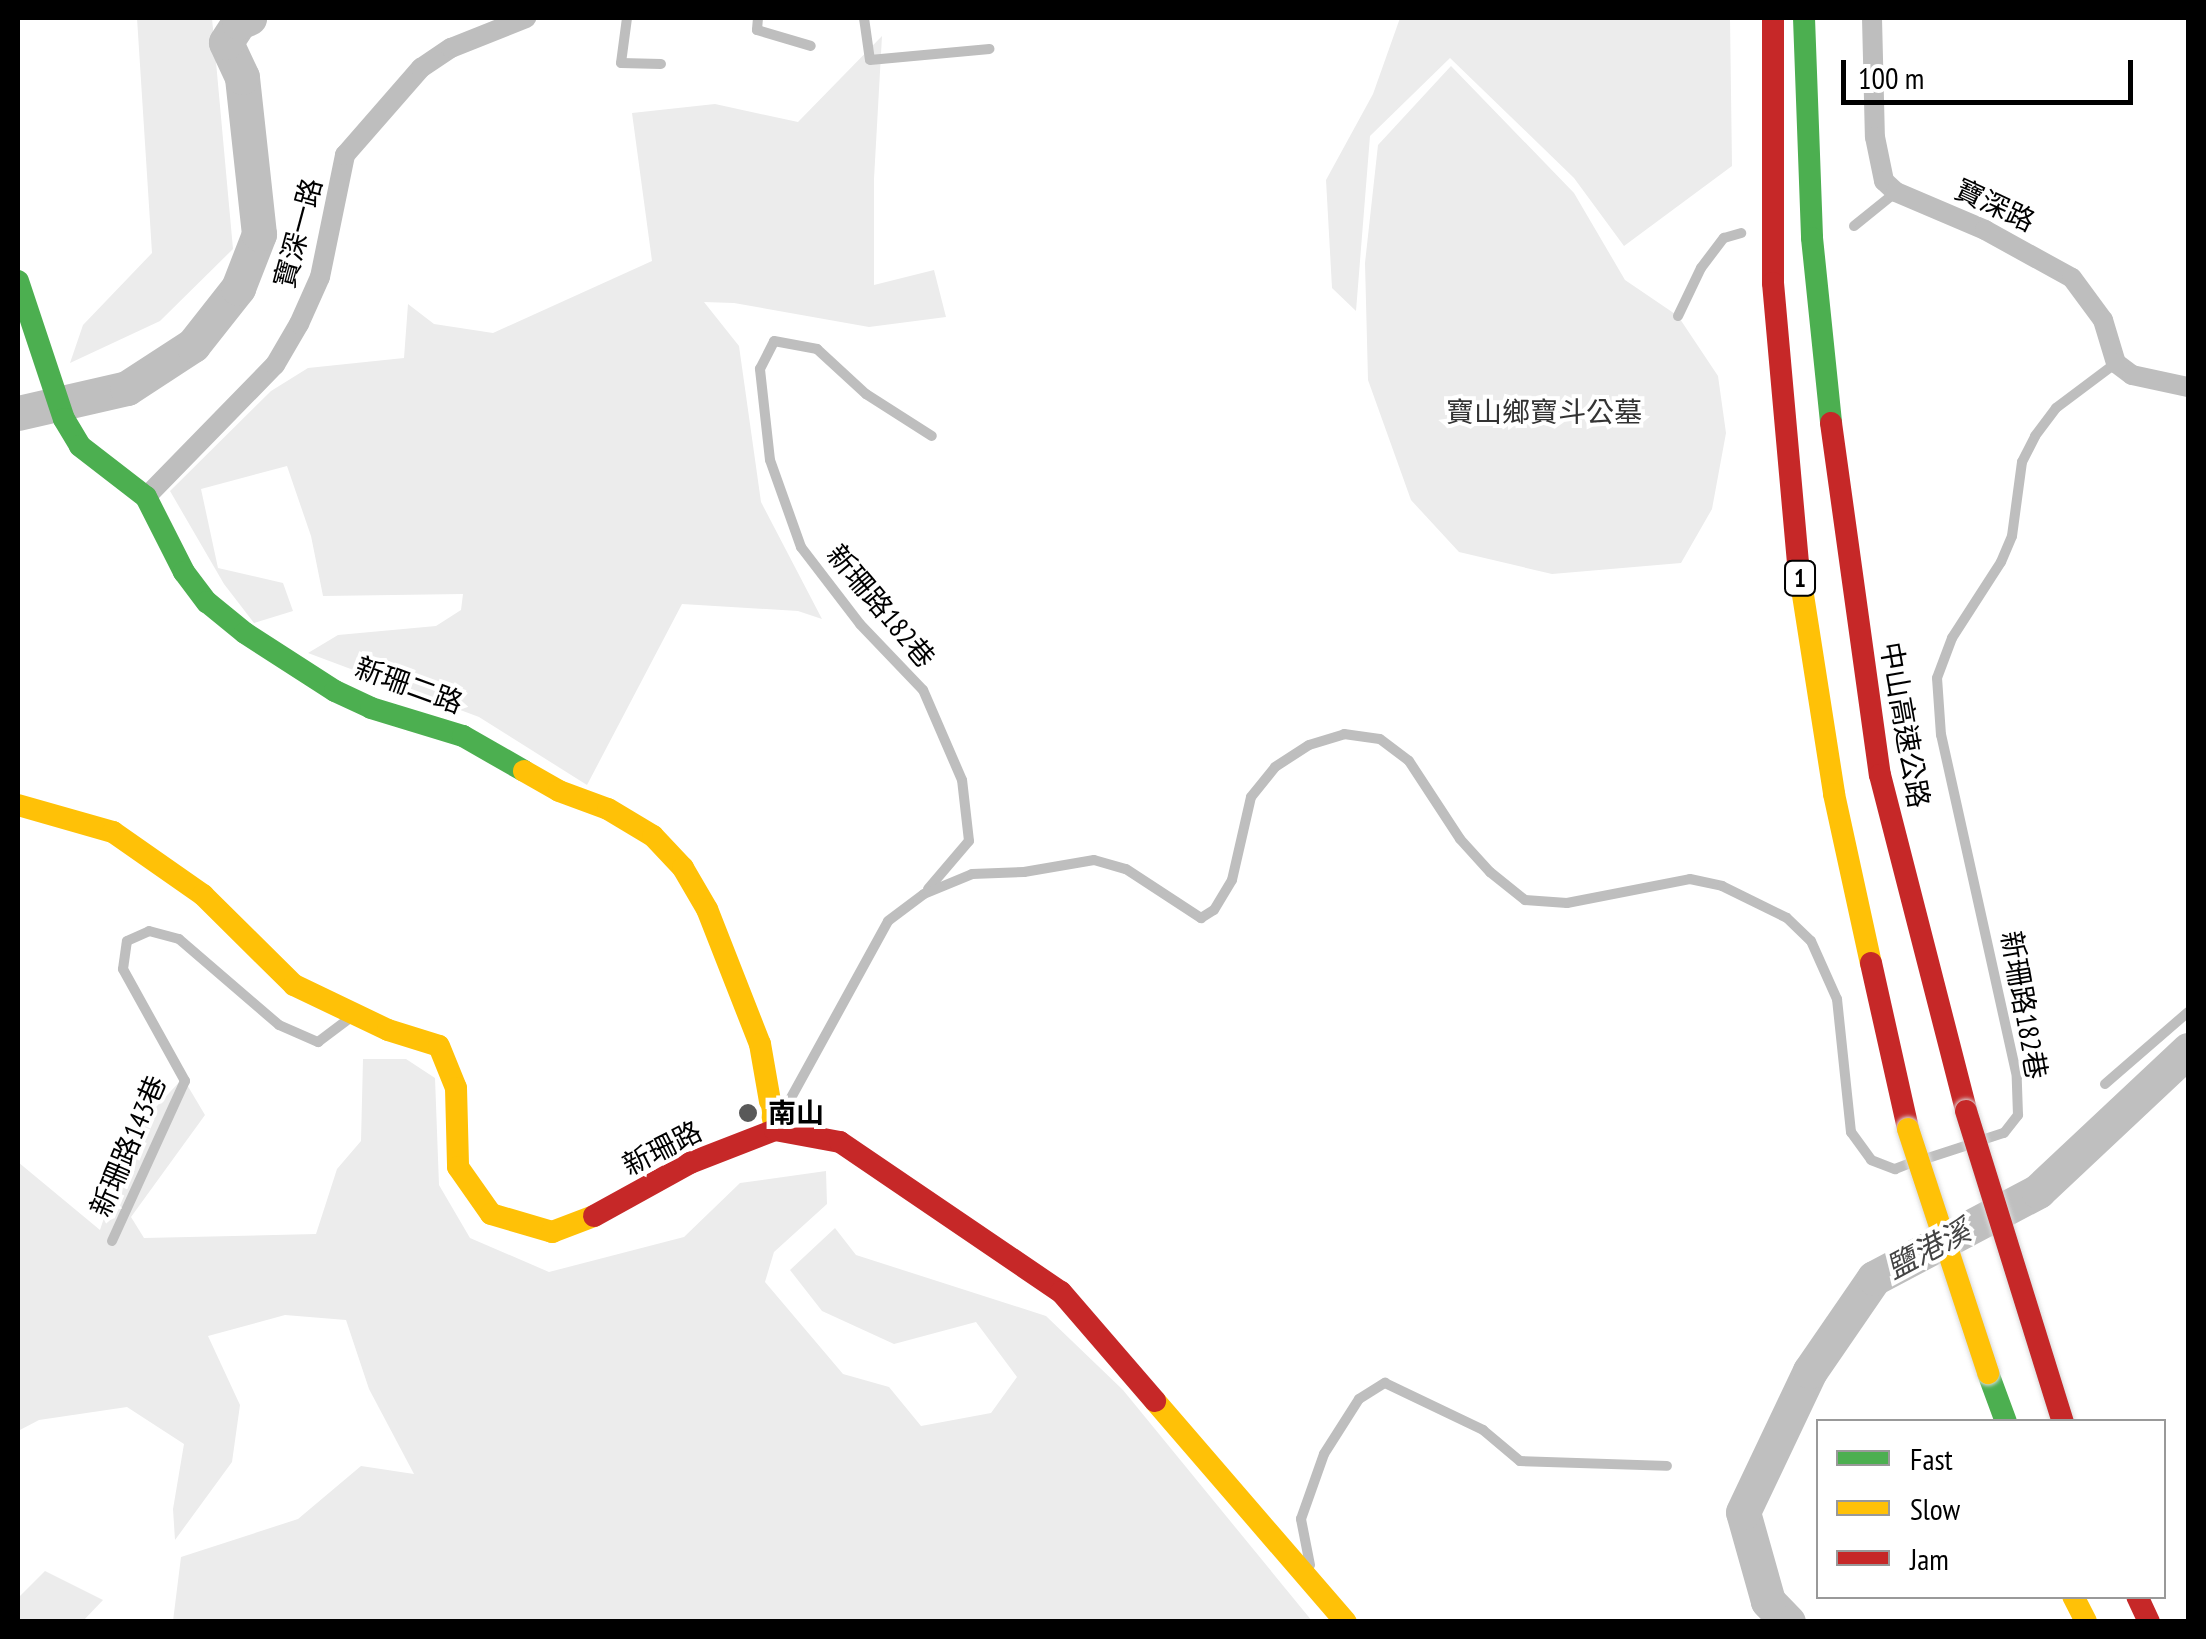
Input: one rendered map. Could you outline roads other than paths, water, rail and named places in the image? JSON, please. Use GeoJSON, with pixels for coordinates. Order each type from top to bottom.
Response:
{"type":"FeatureCollection","features":[{"type":"Feature","properties":{"kind":"main road","name":"1"},"geometry":{"type":"LineString","coordinates":[[1772,18],[1773,283],[1792,534],[1834,794],[1908,1128],[2005,1419]]}},
{"type":"Feature","properties":{"kind":"main road","name":"中山高速公路"},"geometry":{"type":"LineString","coordinates":[[1804,18],[1812,238],[1848,562],[1880,774],[1942,1034],[2062,1419]]}},
{"type":"Feature","properties":{"kind":"main road","name":"新珊二路"},"geometry":{"type":"LineString","coordinates":[[18,282],[64,419],[80,446],[146,497],[184,572],[207,602],[245,634],[335,691],[371,708],[463,736],[559,791],[608,810],[653,836],[683,868],[707,908],[760,1044],[774,1130]]}},
{"type":"Feature","properties":{"kind":"main road","name":"新珊路"},"geometry":{"type":"LineString","coordinates":[[18,804],[113,832],[203,895],[294,984],[388,1030],[438,1046],[456,1088],[458,1166],[491,1214],[552,1232],[613,1208],[690,1163],[774,1130]]}},
{"type":"Feature","properties":{"kind":"main road"},"geometry":{"type":"LineString","coordinates":[[774,1130],[840,1142],[1060,1292],[1350,1622]]}},
{"type":"Feature","properties":{"kind":"main road"},"geometry":{"type":"LineString","coordinates":[[2075,1599],[2086,1622]]}},
{"type":"Feature","properties":{"kind":"main road"},"geometry":{"type":"LineString","coordinates":[[2138,1599],[2149,1622]]}},
{"type":"Feature","properties":{"kind":"street","name":"寶深一路"},"geometry":{"type":"LineString","coordinates":[[146,497],[275,365],[299,324],[320,278],[345,155],[421,68],[451,48],[526,18]]}},
{"type":"Feature","properties":{"kind":"street"},"geometry":{"type":"LineString","coordinates":[[1872,18],[1879,168],[1896,192]]}},
{"type":"Feature","properties":{"kind":"street","name":"寶深路"},"geometry":{"type":"LineString","coordinates":[[1896,192],[1985,230],[2072,278],[2103,320],[2116,363]]}},
{"type":"Feature","properties":{"kind":"street"},"geometry":{"type":"LineString","coordinates":[[2116,363],[2132,375],[2188,387]]}},
{"type":"Feature","properties":{"kind":"lane"},"geometry":{"type":"LineString","coordinates":[[626,18],[621,62],[661,64]]}},
{"type":"Feature","properties":{"kind":"lane"},"geometry":{"type":"LineString","coordinates":[[758,18],[758,30],[811,46]]}},
{"type":"Feature","properties":{"kind":"lane"},"geometry":{"type":"LineString","coordinates":[[864,18],[870,60],[989,49]]}},
{"type":"Feature","properties":{"kind":"lane"},"geometry":{"type":"LineString","coordinates":[[1854,226],[1896,192]]}},
{"type":"Feature","properties":{"kind":"lane"},"geometry":{"type":"LineString","coordinates":[[1678,316],[1701,268],[1724,238],[1741,233]]}},
{"type":"Feature","properties":{"kind":"lane","name":"新珊路182巷"},"geometry":{"type":"LineString","coordinates":[[774,1130],[861,963],[888,922],[924,894],[969,841],[962,780],[923,690],[860,624],[802,547],[770,460],[760,369],[774,341],[818,349],[866,394],[932,436]]}},
{"type":"Feature","properties":{"kind":"lane","name":"新珊路182巷"},"geometry":{"type":"LineString","coordinates":[[924,894],[972,874],[1024,872],[1094,860],[1126,869],[1201,918],[1214,910],[1232,880],[1252,796],[1276,766],[1310,744],[1344,734],[1380,739],[1409,762],[1460,838],[1490,872],[1525,900],[1567,902],[1690,880],[1722,886],[1787,918],[1812,941],[1837,999],[1851,1132],[1871,1160],[1896,1168],[2004,1133],[2018,1115],[2017,1077],[1942,735],[1937,678],[1952,638],[2001,562],[2012,536],[2022,462],[2035,436],[2056,408],[2116,363]]}},
{"type":"Feature","properties":{"kind":"lane","name":"新珊路143巷"},"geometry":{"type":"LineString","coordinates":[[112,1241],[185,1081],[124,969],[127,940],[149,931],[179,938],[279,1026],[318,1042],[355,1014]]}},
{"type":"Feature","properties":{"kind":"lane"},"geometry":{"type":"LineString","coordinates":[[2105,1084],[2188,1012]]}},
{"type":"Feature","properties":{"kind":"lane"},"geometry":{"type":"LineString","coordinates":[[1350,1622],[1310,1567],[1301,1519],[1324,1454],[1359,1400],[1386,1384],[1483,1430],[1520,1460],[1667,1466]]}},
{"type":"Feature","properties":{"kind":"waterway"},"geometry":{"type":"LineString","coordinates":[[18,413],[127,388],[193,345],[238,288],[259,234],[242,77],[226,42],[239,22],[249,18]]}},
{"type":"Feature","properties":{"kind":"waterway","name":"鹽港溪"},"geometry":{"type":"LineString","coordinates":[[1788,1622],[1768,1601],[1743,1512],[1810,1371],[1874,1278],[2038,1191],[2188,1050]]}},
{"type":"Feature","properties":{"kind":"place","name":"南山"},"geometry":{"type":"Point","coordinates":[748,1113]}},
{"type":"Feature","properties":{"kind":"park label","name":"寶山鄉寶斗公墓"},"geometry":{"type":"Point","coordinates":[1544,412]}}]}
